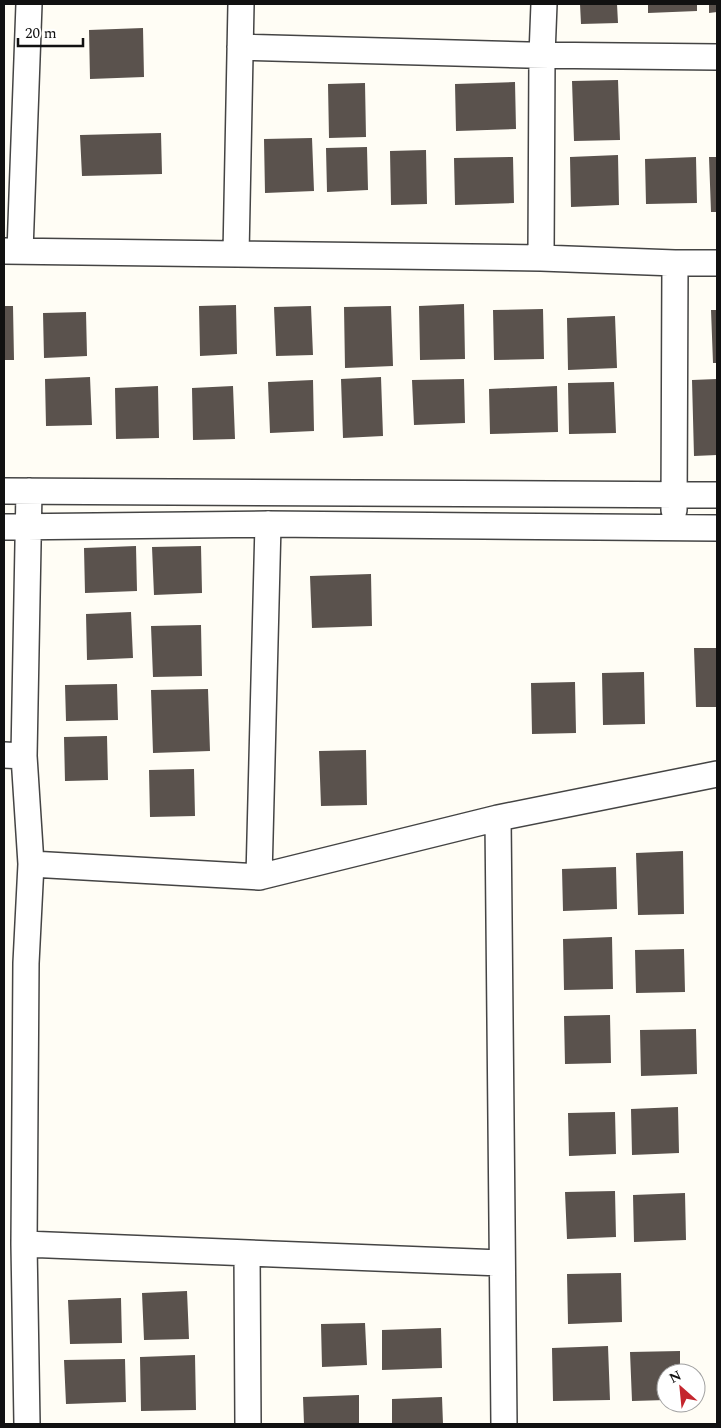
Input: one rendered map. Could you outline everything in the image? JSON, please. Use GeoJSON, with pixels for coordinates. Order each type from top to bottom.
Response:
{"type":"FeatureCollection","features":[{"type":"Feature","properties":{"kind":"street"},"geometry":{"type":"LineString","coordinates":[[29,4],[12,251],[541,258],[717,263]]}},
{"type":"Feature","properties":{"kind":"street"},"geometry":{"type":"LineString","coordinates":[[236,254],[241,4]]}},
{"type":"Feature","properties":{"kind":"street"},"geometry":{"type":"LineString","coordinates":[[541,258],[544,4]]}},
{"type":"Feature","properties":{"kind":"street"},"geometry":{"type":"LineString","coordinates":[[240,48],[717,57]]}},
{"type":"Feature","properties":{"kind":"street"},"geometry":{"type":"LineString","coordinates":[[674,528],[675,263]]}},
{"type":"Feature","properties":{"kind":"street"},"geometry":{"type":"LineString","coordinates":[[4,491],[717,495]]}},
{"type":"Feature","properties":{"kind":"street"},"geometry":{"type":"LineString","coordinates":[[27,1424],[24,1244],[15,964],[31,864],[14,756],[16,527],[29,491]]}},
{"type":"Feature","properties":{"kind":"street"},"geometry":{"type":"LineString","coordinates":[[16,527],[268,524],[717,528]]}},
{"type":"Feature","properties":{"kind":"street"},"geometry":{"type":"LineString","coordinates":[[259,877],[268,524]]}},
{"type":"Feature","properties":{"kind":"street"},"geometry":{"type":"LineString","coordinates":[[31,864],[259,877],[498,818],[717,774]]}},
{"type":"Feature","properties":{"kind":"street"},"geometry":{"type":"LineString","coordinates":[[498,818],[504,1424]]}},
{"type":"Feature","properties":{"kind":"street"},"geometry":{"type":"LineString","coordinates":[[24,1244],[501,1263]]}},
{"type":"Feature","properties":{"kind":"street"},"geometry":{"type":"LineString","coordinates":[[247,1253],[248,1424]]}},
{"type":"Feature","properties":{"kind":"building"},"geometry":{"type":"Polygon","coordinates":[[[580,4],[617,4],[618,23],[581,24],[580,4]]]}},
{"type":"Feature","properties":{"kind":"building"},"geometry":{"type":"Polygon","coordinates":[[[648,4],[697,4],[697,11],[648,13],[648,4]]]}},
{"type":"Feature","properties":{"kind":"building"},"geometry":{"type":"Polygon","coordinates":[[[709,4],[717,4],[717,12],[709,13],[709,4]]]}},
{"type":"Feature","properties":{"kind":"building"},"geometry":{"type":"Polygon","coordinates":[[[143,28],[144,77],[90,79],[89,30],[143,28]]]}},
{"type":"Feature","properties":{"kind":"building"},"geometry":{"type":"Polygon","coordinates":[[[618,80],[620,140],[574,141],[572,81],[618,80]]]}},
{"type":"Feature","properties":{"kind":"building"},"geometry":{"type":"Polygon","coordinates":[[[515,82],[516,129],[456,131],[455,84],[515,82]]]}},
{"type":"Feature","properties":{"kind":"building"},"geometry":{"type":"Polygon","coordinates":[[[365,83],[366,137],[329,138],[328,84],[365,83]]]}},
{"type":"Feature","properties":{"kind":"building"},"geometry":{"type":"Polygon","coordinates":[[[161,133],[162,174],[82,176],[80,135],[161,133]]]}},
{"type":"Feature","properties":{"kind":"building"},"geometry":{"type":"Polygon","coordinates":[[[312,138],[314,191],[265,193],[264,139],[312,138]]]}},
{"type":"Feature","properties":{"kind":"building"},"geometry":{"type":"Polygon","coordinates":[[[367,147],[368,190],[327,192],[326,148],[367,147]]]}},
{"type":"Feature","properties":{"kind":"building"},"geometry":{"type":"Polygon","coordinates":[[[426,150],[427,204],[391,205],[390,151],[426,150]]]}},
{"type":"Feature","properties":{"kind":"building"},"geometry":{"type":"Polygon","coordinates":[[[618,155],[619,205],[571,207],[570,157],[618,155]]]}},
{"type":"Feature","properties":{"kind":"building"},"geometry":{"type":"Polygon","coordinates":[[[513,157],[514,203],[455,205],[454,158],[513,157]]]}},
{"type":"Feature","properties":{"kind":"building"},"geometry":{"type":"Polygon","coordinates":[[[696,157],[697,203],[646,204],[645,159],[696,157]]]}},
{"type":"Feature","properties":{"kind":"building"},"geometry":{"type":"Polygon","coordinates":[[[709,157],[717,157],[717,212],[711,212],[709,157]]]}},
{"type":"Feature","properties":{"kind":"building"},"geometry":{"type":"Polygon","coordinates":[[[464,304],[465,359],[420,360],[419,306],[464,304]]]}},
{"type":"Feature","properties":{"kind":"building"},"geometry":{"type":"Polygon","coordinates":[[[236,305],[237,354],[200,356],[199,306],[236,305]]]}},
{"type":"Feature","properties":{"kind":"building"},"geometry":{"type":"Polygon","coordinates":[[[4,306],[13,306],[14,360],[4,360],[4,306]]]}},
{"type":"Feature","properties":{"kind":"building"},"geometry":{"type":"Polygon","coordinates":[[[311,306],[313,355],[276,356],[274,307],[311,306]]]}},
{"type":"Feature","properties":{"kind":"building"},"geometry":{"type":"Polygon","coordinates":[[[391,306],[393,366],[345,368],[344,307],[391,306]]]}},
{"type":"Feature","properties":{"kind":"building"},"geometry":{"type":"Polygon","coordinates":[[[543,309],[544,359],[494,360],[493,310],[543,309]]]}},
{"type":"Feature","properties":{"kind":"building"},"geometry":{"type":"Polygon","coordinates":[[[711,310],[717,310],[717,363],[713,363],[711,310]]]}},
{"type":"Feature","properties":{"kind":"building"},"geometry":{"type":"Polygon","coordinates":[[[86,312],[87,356],[44,358],[43,313],[86,312]]]}},
{"type":"Feature","properties":{"kind":"building"},"geometry":{"type":"Polygon","coordinates":[[[615,316],[617,368],[568,370],[567,318],[615,316]]]}},
{"type":"Feature","properties":{"kind":"building"},"geometry":{"type":"Polygon","coordinates":[[[90,377],[92,425],[46,426],[45,379],[90,377]]]}},
{"type":"Feature","properties":{"kind":"building"},"geometry":{"type":"Polygon","coordinates":[[[381,377],[383,436],[343,438],[341,379],[381,377]]]}},
{"type":"Feature","properties":{"kind":"building"},"geometry":{"type":"Polygon","coordinates":[[[464,379],[465,423],[414,425],[412,380],[464,379]]]}},
{"type":"Feature","properties":{"kind":"building"},"geometry":{"type":"Polygon","coordinates":[[[717,379],[717,455],[694,456],[692,380],[717,379]]]}},
{"type":"Feature","properties":{"kind":"building"},"geometry":{"type":"Polygon","coordinates":[[[313,380],[314,431],[270,433],[268,382],[313,380]]]}},
{"type":"Feature","properties":{"kind":"building"},"geometry":{"type":"Polygon","coordinates":[[[614,382],[616,433],[569,434],[568,383],[614,382]]]}},
{"type":"Feature","properties":{"kind":"building"},"geometry":{"type":"Polygon","coordinates":[[[158,386],[159,438],[116,439],[115,388],[158,386]]]}},
{"type":"Feature","properties":{"kind":"building"},"geometry":{"type":"Polygon","coordinates":[[[233,386],[235,439],[193,440],[192,388],[233,386]]]}},
{"type":"Feature","properties":{"kind":"building"},"geometry":{"type":"Polygon","coordinates":[[[557,386],[558,432],[490,434],[489,389],[557,386]]]}},
{"type":"Feature","properties":{"kind":"building"},"geometry":{"type":"Polygon","coordinates":[[[136,546],[137,591],[85,593],[84,548],[136,546]]]}},
{"type":"Feature","properties":{"kind":"building"},"geometry":{"type":"Polygon","coordinates":[[[201,546],[202,593],[154,595],[152,547],[201,546]]]}},
{"type":"Feature","properties":{"kind":"building"},"geometry":{"type":"Polygon","coordinates":[[[371,574],[372,626],[312,628],[310,576],[371,574]]]}},
{"type":"Feature","properties":{"kind":"building"},"geometry":{"type":"Polygon","coordinates":[[[131,612],[133,658],[87,660],[86,614],[131,612]]]}},
{"type":"Feature","properties":{"kind":"building"},"geometry":{"type":"Polygon","coordinates":[[[201,625],[202,676],[153,677],[151,626],[201,625]]]}},
{"type":"Feature","properties":{"kind":"building"},"geometry":{"type":"Polygon","coordinates":[[[694,648],[717,648],[717,707],[696,707],[694,648]]]}},
{"type":"Feature","properties":{"kind":"building"},"geometry":{"type":"Polygon","coordinates":[[[644,672],[645,724],[603,725],[602,673],[644,672]]]}},
{"type":"Feature","properties":{"kind":"building"},"geometry":{"type":"Polygon","coordinates":[[[575,682],[576,733],[532,734],[531,683],[575,682]]]}},
{"type":"Feature","properties":{"kind":"building"},"geometry":{"type":"Polygon","coordinates":[[[117,684],[118,720],[66,721],[65,685],[117,684]]]}},
{"type":"Feature","properties":{"kind":"building"},"geometry":{"type":"Polygon","coordinates":[[[208,689],[210,751],[153,753],[151,690],[208,689]]]}},
{"type":"Feature","properties":{"kind":"building"},"geometry":{"type":"Polygon","coordinates":[[[107,736],[108,780],[65,781],[64,737],[107,736]]]}},
{"type":"Feature","properties":{"kind":"building"},"geometry":{"type":"Polygon","coordinates":[[[366,750],[367,805],[321,806],[319,751],[366,750]]]}},
{"type":"Feature","properties":{"kind":"building"},"geometry":{"type":"Polygon","coordinates":[[[194,769],[195,816],[150,817],[149,770],[194,769]]]}},
{"type":"Feature","properties":{"kind":"building"},"geometry":{"type":"Polygon","coordinates":[[[683,851],[684,914],[638,915],[636,853],[683,851]]]}},
{"type":"Feature","properties":{"kind":"building"},"geometry":{"type":"Polygon","coordinates":[[[616,867],[617,909],[563,911],[562,869],[616,867]]]}},
{"type":"Feature","properties":{"kind":"building"},"geometry":{"type":"Polygon","coordinates":[[[612,937],[613,989],[564,990],[563,939],[612,937]]]}},
{"type":"Feature","properties":{"kind":"building"},"geometry":{"type":"Polygon","coordinates":[[[684,949],[685,992],[636,993],[635,950],[684,949]]]}},
{"type":"Feature","properties":{"kind":"building"},"geometry":{"type":"Polygon","coordinates":[[[610,1015],[611,1063],[565,1064],[564,1016],[610,1015]]]}},
{"type":"Feature","properties":{"kind":"building"},"geometry":{"type":"Polygon","coordinates":[[[696,1029],[697,1074],[641,1076],[640,1030],[696,1029]]]}},
{"type":"Feature","properties":{"kind":"building"},"geometry":{"type":"Polygon","coordinates":[[[678,1107],[679,1153],[632,1155],[631,1109],[678,1107]]]}},
{"type":"Feature","properties":{"kind":"building"},"geometry":{"type":"Polygon","coordinates":[[[615,1112],[616,1154],[569,1156],[568,1113],[615,1112]]]}},
{"type":"Feature","properties":{"kind":"building"},"geometry":{"type":"Polygon","coordinates":[[[615,1191],[616,1237],[567,1239],[565,1192],[615,1191]]]}},
{"type":"Feature","properties":{"kind":"building"},"geometry":{"type":"Polygon","coordinates":[[[685,1193],[686,1240],[634,1242],[633,1195],[685,1193]]]}},
{"type":"Feature","properties":{"kind":"building"},"geometry":{"type":"Polygon","coordinates":[[[621,1273],[622,1322],[568,1324],[567,1274],[621,1273]]]}},
{"type":"Feature","properties":{"kind":"building"},"geometry":{"type":"Polygon","coordinates":[[[187,1291],[189,1339],[144,1340],[142,1293],[187,1291]]]}},
{"type":"Feature","properties":{"kind":"building"},"geometry":{"type":"Polygon","coordinates":[[[121,1298],[122,1343],[70,1344],[68,1300],[121,1298]]]}},
{"type":"Feature","properties":{"kind":"building"},"geometry":{"type":"Polygon","coordinates":[[[365,1323],[367,1365],[322,1367],[321,1324],[365,1323]]]}},
{"type":"Feature","properties":{"kind":"building"},"geometry":{"type":"Polygon","coordinates":[[[441,1328],[442,1368],[382,1370],[382,1330],[441,1328]]]}},
{"type":"Feature","properties":{"kind":"building"},"geometry":{"type":"Polygon","coordinates":[[[608,1346],[610,1400],[553,1401],[552,1348],[608,1346]]]}},
{"type":"Feature","properties":{"kind":"building"},"geometry":{"type":"Polygon","coordinates":[[[680,1351],[680,1363],[656,1363],[656,1400],[632,1401],[630,1352],[680,1351]]]}},
{"type":"Feature","properties":{"kind":"building"},"geometry":{"type":"Polygon","coordinates":[[[195,1355],[196,1410],[141,1411],[140,1357],[195,1355]]]}},
{"type":"Feature","properties":{"kind":"building"},"geometry":{"type":"Polygon","coordinates":[[[125,1359],[126,1402],[66,1404],[64,1360],[125,1359]]]}},
{"type":"Feature","properties":{"kind":"building"},"geometry":{"type":"Polygon","coordinates":[[[359,1395],[359,1424],[304,1424],[303,1397],[359,1395]]]}},
{"type":"Feature","properties":{"kind":"building"},"geometry":{"type":"Polygon","coordinates":[[[442,1397],[443,1424],[392,1424],[392,1399],[442,1397]]]}}]}
